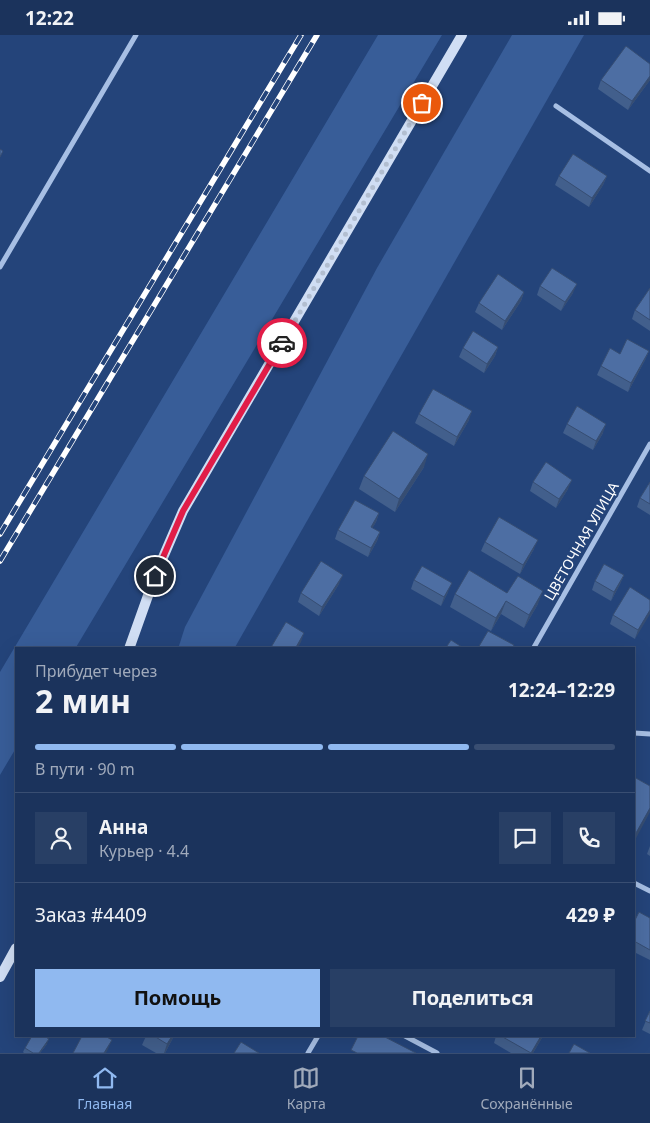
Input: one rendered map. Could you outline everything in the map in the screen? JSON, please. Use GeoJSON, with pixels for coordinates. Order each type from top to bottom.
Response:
{"type":"FeatureCollection","features":[{"type":"Feature","properties":{"kind":"main road"},"geometry":{"type":"LineString","coordinates":[[130,647],[155,576],[183,511],[462,35]]}},
{"type":"Feature","properties":{"kind":"main road"},"geometry":{"type":"LineString","coordinates":[[0,977],[15,950]]}},
{"type":"Feature","properties":{"kind":"street"},"geometry":{"type":"LineString","coordinates":[[0,267],[136,35]]}},
{"type":"Feature","properties":{"kind":"street"},"geometry":{"type":"LineString","coordinates":[[556,106],[650,171]]}},
{"type":"Feature","properties":{"kind":"street"},"geometry":{"type":"LineString","coordinates":[[0,254],[6,258]]}},
{"type":"Feature","properties":{"kind":"street","name":"ЦВЕТОЧНАЯ УЛИЦА"},"geometry":{"type":"LineString","coordinates":[[534,647],[650,444]]}},
{"type":"Feature","properties":{"kind":"street"},"geometry":{"type":"LineString","coordinates":[[635,733],[650,734]]}},
{"type":"Feature","properties":{"kind":"street"},"geometry":{"type":"LineString","coordinates":[[635,884],[650,891]]}},
{"type":"Feature","properties":{"kind":"street"},"geometry":{"type":"LineString","coordinates":[[308,1053],[317,1037]]}},
{"type":"Feature","properties":{"kind":"street"},"geometry":{"type":"LineString","coordinates":[[407,1037],[437,1053]]}},
{"type":"Feature","properties":{"kind":"shaded area"},"geometry":{"type":"Polygon","coordinates":[[[378,35],[442,35],[76,647],[15,647],[15,750],[0,775],[0,672],[378,35]]]}},
{"type":"Feature","properties":{"kind":"shaded area"},"geometry":{"type":"Polygon","coordinates":[[[512,35],[584,35],[235,647],[179,647],[185,627],[377,268],[512,35]]]}},
{"type":"Feature","properties":{"kind":"building"},"geometry":{"type":"Polygon","coordinates":[[[626,46],[650,64],[650,76],[632,101],[601,80],[626,46]]]}},
{"type":"Feature","properties":{"kind":"building"},"geometry":{"type":"Polygon","coordinates":[[[573,154],[607,176],[592,198],[559,176],[573,154]]]}},
{"type":"Feature","properties":{"kind":"building"},"geometry":{"type":"Polygon","coordinates":[[[552,268],[577,284],[565,302],[540,286],[552,268]]]}},
{"type":"Feature","properties":{"kind":"building"},"geometry":{"type":"Polygon","coordinates":[[[498,274],[524,292],[505,321],[479,303],[498,274]]]}},
{"type":"Feature","properties":{"kind":"building"},"geometry":{"type":"Polygon","coordinates":[[[650,288],[650,320],[635,310],[650,288]]]}},
{"type":"Feature","properties":{"kind":"building"},"geometry":{"type":"Polygon","coordinates":[[[473,331],[498,347],[487,364],[463,348],[473,331]]]}},
{"type":"Feature","properties":{"kind":"building"},"geometry":{"type":"Polygon","coordinates":[[[627,339],[649,351],[631,383],[601,366],[610,348],[620,354],[627,339]]]}},
{"type":"Feature","properties":{"kind":"building"},"geometry":{"type":"Polygon","coordinates":[[[433,389],[472,411],[457,437],[419,414],[433,389]]]}},
{"type":"Feature","properties":{"kind":"building"},"geometry":{"type":"Polygon","coordinates":[[[577,406],[606,424],[596,441],[567,424],[577,406]]]}},
{"type":"Feature","properties":{"kind":"building"},"geometry":{"type":"Polygon","coordinates":[[[393,431],[428,454],[399,499],[364,476],[393,431]]]}},
{"type":"Feature","properties":{"kind":"building"},"geometry":{"type":"Polygon","coordinates":[[[546,462],[572,480],[559,499],[533,482],[546,462]]]}},
{"type":"Feature","properties":{"kind":"building"},"geometry":{"type":"Polygon","coordinates":[[[650,482],[650,504],[640,498],[650,482]]]}},
{"type":"Feature","properties":{"kind":"building"},"geometry":{"type":"Polygon","coordinates":[[[355,500],[379,513],[371,527],[380,532],[371,548],[338,530],[355,500]]]}},
{"type":"Feature","properties":{"kind":"building"},"geometry":{"type":"Polygon","coordinates":[[[499,517],[538,540],[523,565],[485,542],[499,517]]]}},
{"type":"Feature","properties":{"kind":"building"},"geometry":{"type":"Polygon","coordinates":[[[321,561],[343,575],[322,607],[301,593],[321,561]]]}},
{"type":"Feature","properties":{"kind":"building"},"geometry":{"type":"Polygon","coordinates":[[[604,564],[624,575],[614,592],[595,581],[604,564]]]}},
{"type":"Feature","properties":{"kind":"building"},"geometry":{"type":"Polygon","coordinates":[[[422,566],[452,583],[444,597],[414,580],[422,566]]]}},
{"type":"Feature","properties":{"kind":"building"},"geometry":{"type":"Polygon","coordinates":[[[469,570],[507,593],[518,576],[543,591],[529,615],[506,601],[496,618],[455,594],[469,570]]]}},
{"type":"Feature","properties":{"kind":"building"},"geometry":{"type":"Polygon","coordinates":[[[630,587],[650,600],[650,610],[638,630],[613,615],[630,587]]]}},
{"type":"Feature","properties":{"kind":"building"},"geometry":{"type":"Polygon","coordinates":[[[286,622],[304,633],[296,647],[271,647],[286,622]]]}},
{"type":"Feature","properties":{"kind":"building"},"geometry":{"type":"Polygon","coordinates":[[[488,631],[514,645],[513,647],[479,647],[488,631]]]}},
{"type":"Feature","properties":{"kind":"building"},"geometry":{"type":"Polygon","coordinates":[[[451,640],[462,647],[446,647],[451,640]]]}},
{"type":"Feature","properties":{"kind":"building"},"geometry":{"type":"Polygon","coordinates":[[[635,778],[650,786],[650,808],[636,833],[635,778]]]}},
{"type":"Feature","properties":{"kind":"building"},"geometry":{"type":"Polygon","coordinates":[[[639,912],[650,918],[650,950],[635,942],[635,920],[639,912]]]}},
{"type":"Feature","properties":{"kind":"building"},"geometry":{"type":"Polygon","coordinates":[[[650,1011],[650,1023],[645,1021],[650,1011]]]}},
{"type":"Feature","properties":{"kind":"building"},"geometry":{"type":"Polygon","coordinates":[[[31,1037],[46,1037],[49,1039],[39,1053],[33,1053],[25,1048],[31,1037]]]}},
{"type":"Feature","properties":{"kind":"building"},"geometry":{"type":"Polygon","coordinates":[[[81,1037],[107,1037],[112,1040],[104,1053],[73,1053],[81,1037]]]}},
{"type":"Feature","properties":{"kind":"building"},"geometry":{"type":"Polygon","coordinates":[[[156,1037],[171,1037],[167,1044],[156,1037]]]}},
{"type":"Feature","properties":{"kind":"building"},"geometry":{"type":"Polygon","coordinates":[[[358,1037],[385,1037],[416,1053],[357,1053],[351,1050],[358,1037]]]}},
{"type":"Feature","properties":{"kind":"building"},"geometry":{"type":"Polygon","coordinates":[[[503,1037],[540,1037],[531,1053],[503,1037]]]}},
{"type":"Feature","properties":{"kind":"building"},"geometry":{"type":"Polygon","coordinates":[[[241,1042],[259,1053],[234,1053],[241,1042]]]}},
{"type":"Feature","properties":{"kind":"building"},"geometry":{"type":"Polygon","coordinates":[[[574,1044],[590,1053],[569,1053],[574,1044]]]}},
{"type":"Feature","properties":{"kind":"railway"},"geometry":{"type":"LineString","coordinates":[[0,534],[301,35]]}},
{"type":"Feature","properties":{"kind":"railway"},"geometry":{"type":"LineString","coordinates":[[0,561],[317,35]]}},
{"type":"Feature","properties":{"kind":"way so far"},"geometry":{"type":"LineString","coordinates":[[282,343],[422,103]]}},
{"type":"Feature","properties":{"kind":"route"},"geometry":{"type":"LineString","coordinates":[[155,576],[183,511],[282,343]]}}]}
